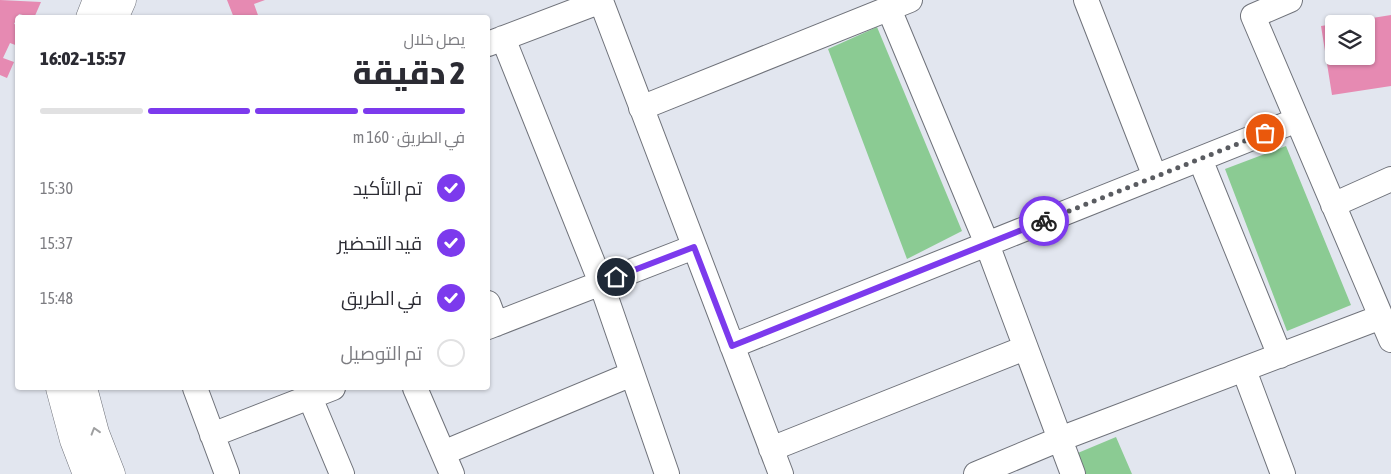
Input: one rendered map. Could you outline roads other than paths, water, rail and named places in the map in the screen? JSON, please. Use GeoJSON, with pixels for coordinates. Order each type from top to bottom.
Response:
{"type":"FeatureCollection","features":[{"type":"Feature","properties":{"kind":"street"},"geometry":{"type":"LineString","coordinates":[[91,15],[98,0]]}},
{"type":"Feature","properties":{"kind":"street"},"geometry":{"type":"LineString","coordinates":[[115,15],[122,0]]}},
{"type":"Feature","properties":{"kind":"street"},"geometry":{"type":"LineString","coordinates":[[666,474],[601,283],[495,41],[601,0],[781,474]]}},
{"type":"Feature","properties":{"kind":"street"},"geometry":{"type":"LineString","coordinates":[[641,108],[910,0]]}},
{"type":"Feature","properties":{"kind":"street"},"geometry":{"type":"LineString","coordinates":[[1086,0],[1155,177]]}},
{"type":"Feature","properties":{"kind":"street"},"geometry":{"type":"LineString","coordinates":[[1290,0],[1253,16],[1391,340]]}},
{"type":"Feature","properties":{"kind":"street"},"geometry":{"type":"LineString","coordinates":[[889,9],[987,244],[1073,474]]}},
{"type":"Feature","properties":{"kind":"street"},"geometry":{"type":"LineString","coordinates":[[732,346],[1297,120]]}},
{"type":"Feature","properties":{"kind":"street"},"geometry":{"type":"LineString","coordinates":[[1200,159],[1280,356]]}},
{"type":"Feature","properties":{"kind":"street"},"geometry":{"type":"LineString","coordinates":[[1333,205],[1391,179]]}},
{"type":"Feature","properties":{"kind":"street"},"geometry":{"type":"LineString","coordinates":[[490,318],[601,283],[694,247]]}},
{"type":"Feature","properties":{"kind":"street"},"geometry":{"type":"LineString","coordinates":[[976,474],[1060,439],[1382,318]]}},
{"type":"Feature","properties":{"kind":"street"},"geometry":{"type":"LineString","coordinates":[[771,449],[1025,348]]}},
{"type":"Feature","properties":{"kind":"street"},"geometry":{"type":"LineString","coordinates":[[1244,370],[1283,474]]}},
{"type":"Feature","properties":{"kind":"street"},"geometry":{"type":"LineString","coordinates":[[416,390],[447,463],[632,374]]}},
{"type":"Feature","properties":{"kind":"street"},"geometry":{"type":"LineString","coordinates":[[61,390],[74,440],[87,474]]}},
{"type":"Feature","properties":{"kind":"street"},"geometry":{"type":"LineString","coordinates":[[84,390],[95,433],[111,474]]}},
{"type":"Feature","properties":{"kind":"street"},"geometry":{"type":"LineString","coordinates":[[196,390],[227,474]]}},
{"type":"Feature","properties":{"kind":"street"},"geometry":{"type":"LineString","coordinates":[[212,434],[308,392],[320,390]]}},
{"type":"Feature","properties":{"kind":"street"},"geometry":{"type":"LineString","coordinates":[[308,392],[342,474]]}}]}
